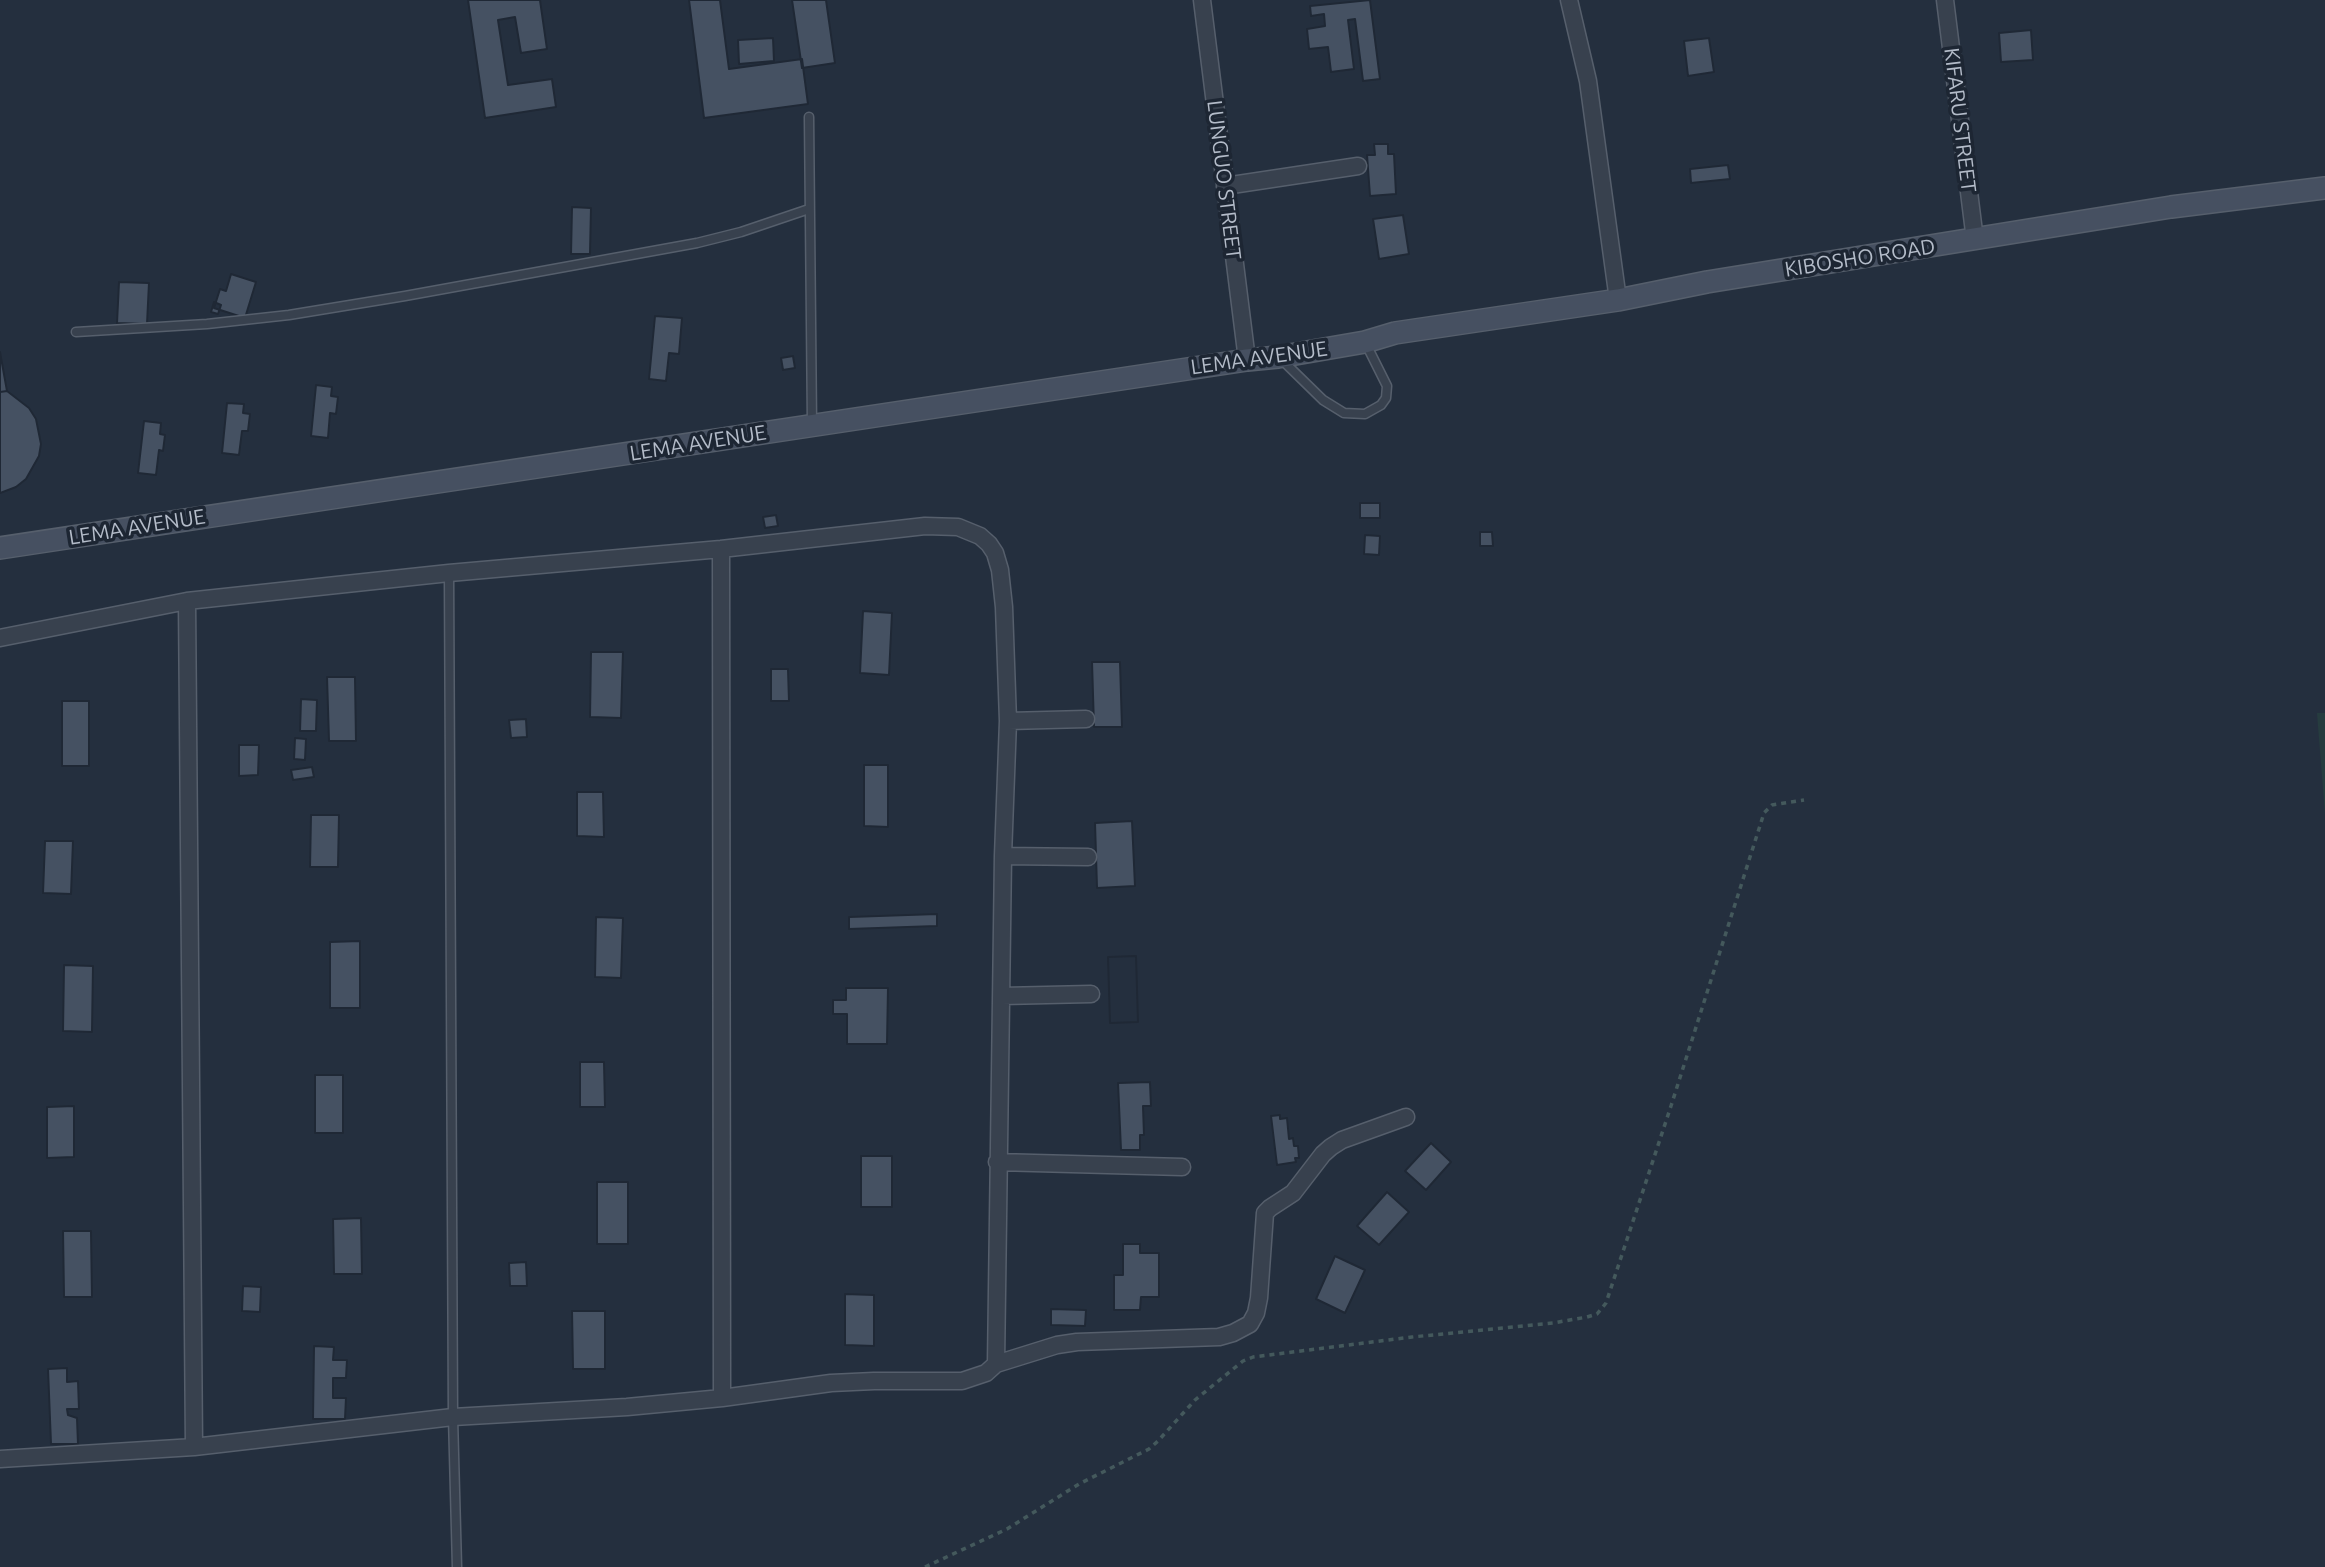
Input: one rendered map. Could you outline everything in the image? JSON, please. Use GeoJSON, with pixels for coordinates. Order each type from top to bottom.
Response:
{"type":"FeatureCollection","features":[{"type":"Feature","properties":{"kind":"main road","name":"KIBOSHO ROAD"},"geometry":{"type":"LineString","coordinates":[[1395,333],[1618,300],[1707,282],[2171,207],[2322,191]]}},
{"type":"Feature","properties":{"kind":"main road","name":"LEMA AVENUE"},"geometry":{"type":"LineString","coordinates":[[0,548],[1278,357],[1365,342],[1395,333]]}},
{"type":"Feature","properties":{"kind":"street","name":"LUNGUO STREET"},"geometry":{"type":"LineString","coordinates":[[1202,0],[1247,360]]}},
{"type":"Feature","properties":{"kind":"street"},"geometry":{"type":"LineString","coordinates":[[1569,0],[1585,61],[1618,300]]}},
{"type":"Feature","properties":{"kind":"street","name":"KIFARU STREET"},"geometry":{"type":"LineString","coordinates":[[1945,0],[1975,240]]}},
{"type":"Feature","properties":{"kind":"street"},"geometry":{"type":"LineString","coordinates":[[1225,186],[1358,166]]}},
{"type":"Feature","properties":{"kind":"street"},"geometry":{"type":"LineString","coordinates":[[0,638],[187,601],[449,573],[721,549],[925,526],[958,527],[980,536],[995,554],[1000,570],[1008,721],[997,1162],[996,1364]]}},
{"type":"Feature","properties":{"kind":"street"},"geometry":{"type":"LineString","coordinates":[[721,549],[722,1398]]}},
{"type":"Feature","properties":{"kind":"street"},"geometry":{"type":"LineString","coordinates":[[187,601],[194,1447]]}},
{"type":"Feature","properties":{"kind":"street"},"geometry":{"type":"LineString","coordinates":[[1008,721],[1086,719]]}},
{"type":"Feature","properties":{"kind":"street"},"geometry":{"type":"LineString","coordinates":[[1003,856],[1088,857]]}},
{"type":"Feature","properties":{"kind":"street"},"geometry":{"type":"LineString","coordinates":[[1002,996],[1091,994]]}},
{"type":"Feature","properties":{"kind":"street"},"geometry":{"type":"LineString","coordinates":[[0,1459],[194,1447],[453,1417],[627,1407],[722,1398],[831,1383],[962,1381],[986,1373],[996,1364],[1057,1345],[1219,1337],[1250,1324],[1256,1313],[1263,1219],[1269,1208],[1293,1193],[1331,1147],[1342,1140],[1406,1117]]}},
{"type":"Feature","properties":{"kind":"street"},"geometry":{"type":"LineString","coordinates":[[997,1162],[1182,1167]]}},
{"type":"Feature","properties":{"kind":"lane"},"geometry":{"type":"LineString","coordinates":[[809,117],[812,426]]}},
{"type":"Feature","properties":{"kind":"lane"},"geometry":{"type":"LineString","coordinates":[[76,332],[207,324],[289,315],[405,296],[697,243],[741,232],[809,209]]}},
{"type":"Feature","properties":{"kind":"lane"},"geometry":{"type":"LineString","coordinates":[[1278,357],[1323,400],[1344,412],[1365,414],[1381,405],[1386,398],[1387,386],[1365,342]]}},
{"type":"Feature","properties":{"kind":"lane"},"geometry":{"type":"LineString","coordinates":[[449,573],[453,1417],[457,1567]]}},
{"type":"Feature","properties":{"kind":"path"},"geometry":{"type":"LineString","coordinates":[[925,1567],[1007,1530],[1079,1484],[1149,1448],[1195,1400],[1243,1361],[1253,1357],[1553,1323],[1597,1314],[1606,1303],[1764,813],[1772,805],[1804,800]]}},
{"type":"Feature","properties":{"kind":"green space"},"geometry":{"type":"Polygon","coordinates":[[[2317,713],[2325,713],[2325,814],[2317,713]]]}},
{"type":"Feature","properties":{"kind":"building"},"geometry":{"type":"Polygon","coordinates":[[[468,0],[540,0],[547,49],[521,53],[515,17],[498,20],[508,85],[552,79],[556,107],[485,118],[468,0]]]}},
{"type":"Feature","properties":{"kind":"building"},"geometry":{"type":"Polygon","coordinates":[[[689,0],[720,0],[729,69],[802,59],[808,104],[704,118],[689,0]]]}},
{"type":"Feature","properties":{"kind":"building"},"geometry":{"type":"Polygon","coordinates":[[[792,0],[826,0],[835,63],[802,68],[792,0]]]}},
{"type":"Feature","properties":{"kind":"building"},"geometry":{"type":"Polygon","coordinates":[[[1370,0],[1380,79],[1363,81],[1355,19],[1348,20],[1354,69],[1331,72],[1328,47],[1309,49],[1307,29],[1325,26],[1324,14],[1311,16],[1310,6],[1370,0]]]}},
{"type":"Feature","properties":{"kind":"building"},"geometry":{"type":"Polygon","coordinates":[[[2031,30],[2033,60],[2001,62],[1999,33],[2031,30]]]}},
{"type":"Feature","properties":{"kind":"building"},"geometry":{"type":"Polygon","coordinates":[[[773,38],[774,61],[739,64],[738,40],[773,38]]]}},
{"type":"Feature","properties":{"kind":"building"},"geometry":{"type":"Polygon","coordinates":[[[1709,38],[1714,72],[1688,76],[1684,41],[1709,38]]]}},
{"type":"Feature","properties":{"kind":"building"},"geometry":{"type":"Polygon","coordinates":[[[1374,144],[1388,144],[1388,154],[1394,154],[1396,194],[1370,196],[1367,155],[1375,155],[1374,144]]]}},
{"type":"Feature","properties":{"kind":"building"},"geometry":{"type":"Polygon","coordinates":[[[1728,165],[1730,179],[1691,183],[1690,169],[1728,165]]]}},
{"type":"Feature","properties":{"kind":"building"},"geometry":{"type":"Polygon","coordinates":[[[572,207],[591,208],[590,254],[571,254],[572,207]]]}},
{"type":"Feature","properties":{"kind":"building"},"geometry":{"type":"Polygon","coordinates":[[[1403,215],[1409,254],[1379,259],[1373,219],[1403,215]]]}},
{"type":"Feature","properties":{"kind":"building"},"geometry":{"type":"Polygon","coordinates":[[[231,274],[256,282],[245,318],[214,308],[220,289],[226,291],[231,274]]]}},
{"type":"Feature","properties":{"kind":"building"},"geometry":{"type":"Polygon","coordinates":[[[119,282],[149,283],[147,324],[117,323],[119,282]]]}},
{"type":"Feature","properties":{"kind":"building"},"geometry":{"type":"Polygon","coordinates":[[[214,302],[221,305],[218,314],[211,312],[214,302]]]}},
{"type":"Feature","properties":{"kind":"building"},"geometry":{"type":"Polygon","coordinates":[[[655,316],[682,318],[679,354],[669,353],[666,381],[649,379],[655,316]]]}},
{"type":"Feature","properties":{"kind":"building"},"geometry":{"type":"Polygon","coordinates":[[[0,352],[7,391],[0,392],[0,352]]]}},
{"type":"Feature","properties":{"kind":"building"},"geometry":{"type":"Polygon","coordinates":[[[793,356],[795,368],[783,370],[781,358],[793,356]]]}},
{"type":"Feature","properties":{"kind":"building"},"geometry":{"type":"Polygon","coordinates":[[[316,385],[332,387],[331,396],[338,397],[336,414],[330,413],[328,438],[311,436],[316,385]]]}},
{"type":"Feature","properties":{"kind":"building"},"geometry":{"type":"Polygon","coordinates":[[[7,391],[29,408],[36,419],[41,444],[39,456],[26,479],[16,487],[0,493],[0,392],[7,391]]]}},
{"type":"Feature","properties":{"kind":"building"},"geometry":{"type":"Polygon","coordinates":[[[227,403],[244,404],[243,413],[250,414],[248,431],[242,431],[239,455],[222,453],[227,403]]]}},
{"type":"Feature","properties":{"kind":"building"},"geometry":{"type":"Polygon","coordinates":[[[144,421],[161,423],[160,434],[165,435],[163,451],[159,450],[156,475],[138,473],[144,421]]]}},
{"type":"Feature","properties":{"kind":"building"},"geometry":{"type":"Polygon","coordinates":[[[1360,503],[1380,503],[1380,518],[1360,518],[1360,503]]]}},
{"type":"Feature","properties":{"kind":"building"},"geometry":{"type":"Polygon","coordinates":[[[776,515],[778,526],[765,528],[763,517],[776,515]]]}},
{"type":"Feature","properties":{"kind":"building"},"geometry":{"type":"Polygon","coordinates":[[[1480,532],[1492,532],[1493,546],[1480,546],[1480,532]]]}},
{"type":"Feature","properties":{"kind":"building"},"geometry":{"type":"Polygon","coordinates":[[[1365,535],[1380,536],[1379,555],[1364,554],[1365,535]]]}},
{"type":"Feature","properties":{"kind":"building"},"geometry":{"type":"Polygon","coordinates":[[[863,611],[892,613],[889,675],[860,673],[863,611]]]}},
{"type":"Feature","properties":{"kind":"building"},"geometry":{"type":"Polygon","coordinates":[[[591,652],[623,652],[621,718],[590,717],[591,652]]]}},
{"type":"Feature","properties":{"kind":"building"},"geometry":{"type":"Polygon","coordinates":[[[1092,662],[1120,662],[1122,727],[1094,727],[1092,662]]]}},
{"type":"Feature","properties":{"kind":"building"},"geometry":{"type":"Polygon","coordinates":[[[771,669],[788,669],[789,701],[771,701],[771,669]]]}},
{"type":"Feature","properties":{"kind":"building"},"geometry":{"type":"Polygon","coordinates":[[[327,677],[355,677],[356,741],[329,741],[327,677]]]}},
{"type":"Feature","properties":{"kind":"building"},"geometry":{"type":"Polygon","coordinates":[[[301,699],[317,700],[316,731],[300,731],[301,699]]]}},
{"type":"Feature","properties":{"kind":"building"},"geometry":{"type":"Polygon","coordinates":[[[62,701],[89,701],[89,766],[62,766],[62,701]]]}},
{"type":"Feature","properties":{"kind":"building"},"geometry":{"type":"Polygon","coordinates":[[[526,719],[527,737],[511,738],[509,720],[526,719]]]}},
{"type":"Feature","properties":{"kind":"building"},"geometry":{"type":"Polygon","coordinates":[[[295,738],[306,739],[305,760],[294,759],[295,738]]]}},
{"type":"Feature","properties":{"kind":"building"},"geometry":{"type":"Polygon","coordinates":[[[239,745],[259,745],[258,775],[239,776],[239,745]]]}},
{"type":"Feature","properties":{"kind":"building"},"geometry":{"type":"Polygon","coordinates":[[[864,765],[888,765],[888,827],[864,826],[864,765]]]}},
{"type":"Feature","properties":{"kind":"building"},"geometry":{"type":"Polygon","coordinates":[[[312,767],[314,777],[293,780],[291,770],[312,767]]]}},
{"type":"Feature","properties":{"kind":"building"},"geometry":{"type":"Polygon","coordinates":[[[577,792],[603,792],[604,837],[577,836],[577,792]]]}},
{"type":"Feature","properties":{"kind":"building"},"geometry":{"type":"Polygon","coordinates":[[[311,815],[339,815],[338,867],[310,867],[311,815]]]}},
{"type":"Feature","properties":{"kind":"building"},"geometry":{"type":"Polygon","coordinates":[[[1132,821],[1135,886],[1097,888],[1095,823],[1132,821]]]}},
{"type":"Feature","properties":{"kind":"building"},"geometry":{"type":"Polygon","coordinates":[[[45,841],[73,841],[71,894],[43,893],[45,841]]]}},
{"type":"Feature","properties":{"kind":"building"},"geometry":{"type":"Polygon","coordinates":[[[937,914],[937,926],[849,929],[849,917],[937,914]]]}},
{"type":"Feature","properties":{"kind":"building"},"geometry":{"type":"Polygon","coordinates":[[[596,917],[623,918],[621,978],[595,977],[596,917]]]}},
{"type":"Feature","properties":{"kind":"building"},"geometry":{"type":"Polygon","coordinates":[[[360,941],[360,1008],[330,1008],[330,942],[360,941]]]}},
{"type":"Feature","properties":{"kind":"building"},"geometry":{"type":"Polygon","coordinates":[[[1136,956],[1138,1022],[1110,1023],[1108,957],[1136,956]]]}},
{"type":"Feature","properties":{"kind":"building"},"geometry":{"type":"Polygon","coordinates":[[[1136,956],[1138,1022],[1110,1023],[1108,957],[1136,956]]]}},
{"type":"Feature","properties":{"kind":"building"},"geometry":{"type":"Polygon","coordinates":[[[64,965],[93,966],[92,1032],[63,1031],[64,965]]]}},
{"type":"Feature","properties":{"kind":"building"},"geometry":{"type":"Polygon","coordinates":[[[846,988],[888,988],[887,1044],[847,1044],[847,1014],[833,1014],[833,1000],[846,1000],[846,988]]]}},
{"type":"Feature","properties":{"kind":"building"},"geometry":{"type":"Polygon","coordinates":[[[580,1062],[604,1062],[605,1107],[580,1107],[580,1062]]]}},
{"type":"Feature","properties":{"kind":"building"},"geometry":{"type":"Polygon","coordinates":[[[315,1075],[343,1075],[343,1133],[315,1133],[315,1075]]]}},
{"type":"Feature","properties":{"kind":"building"},"geometry":{"type":"Polygon","coordinates":[[[1150,1082],[1151,1106],[1143,1106],[1144,1135],[1140,1135],[1140,1150],[1121,1150],[1118,1083],[1150,1082]]]}},
{"type":"Feature","properties":{"kind":"building"},"geometry":{"type":"Polygon","coordinates":[[[74,1106],[74,1157],[47,1158],[47,1107],[74,1106]]]}},
{"type":"Feature","properties":{"kind":"building"},"geometry":{"type":"Polygon","coordinates":[[[1280,1115],[1280,1119],[1287,1118],[1289,1139],[1293,1138],[1294,1146],[1298,1146],[1299,1158],[1295,1158],[1296,1162],[1277,1165],[1271,1116],[1280,1115]]]}},
{"type":"Feature","properties":{"kind":"building"},"geometry":{"type":"Polygon","coordinates":[[[1431,1143],[1451,1162],[1426,1190],[1405,1171],[1431,1143]]]}},
{"type":"Feature","properties":{"kind":"building"},"geometry":{"type":"Polygon","coordinates":[[[861,1156],[892,1156],[892,1207],[861,1207],[861,1156]]]}},
{"type":"Feature","properties":{"kind":"building"},"geometry":{"type":"Polygon","coordinates":[[[597,1182],[628,1182],[628,1244],[597,1244],[597,1182]]]}},
{"type":"Feature","properties":{"kind":"building"},"geometry":{"type":"Polygon","coordinates":[[[1387,1192],[1409,1212],[1379,1245],[1357,1226],[1387,1192]]]}},
{"type":"Feature","properties":{"kind":"building"},"geometry":{"type":"Polygon","coordinates":[[[361,1218],[362,1274],[334,1274],[333,1219],[361,1218]]]}},
{"type":"Feature","properties":{"kind":"building"},"geometry":{"type":"Polygon","coordinates":[[[63,1231],[91,1231],[92,1297],[64,1297],[63,1231]]]}},
{"type":"Feature","properties":{"kind":"building"},"geometry":{"type":"Polygon","coordinates":[[[1123,1244],[1140,1244],[1140,1253],[1159,1253],[1159,1297],[1141,1297],[1140,1310],[1114,1310],[1114,1275],[1123,1275],[1123,1244]]]}},
{"type":"Feature","properties":{"kind":"building"},"geometry":{"type":"Polygon","coordinates":[[[1335,1256],[1365,1270],[1345,1313],[1316,1299],[1335,1256]]]}},
{"type":"Feature","properties":{"kind":"building"},"geometry":{"type":"Polygon","coordinates":[[[526,1262],[527,1286],[510,1286],[509,1263],[526,1262]]]}},
{"type":"Feature","properties":{"kind":"building"},"geometry":{"type":"Polygon","coordinates":[[[243,1286],[261,1287],[260,1312],[242,1311],[243,1286]]]}},
{"type":"Feature","properties":{"kind":"building"},"geometry":{"type":"Polygon","coordinates":[[[845,1294],[874,1295],[874,1346],[845,1345],[845,1294]]]}},
{"type":"Feature","properties":{"kind":"building"},"geometry":{"type":"Polygon","coordinates":[[[1051,1309],[1086,1310],[1085,1326],[1051,1325],[1051,1309]]]}},
{"type":"Feature","properties":{"kind":"building"},"geometry":{"type":"Polygon","coordinates":[[[572,1311],[605,1311],[605,1369],[573,1369],[572,1311]]]}},
{"type":"Feature","properties":{"kind":"building"},"geometry":{"type":"Polygon","coordinates":[[[314,1346],[334,1347],[333,1360],[347,1360],[346,1378],[333,1378],[333,1398],[346,1398],[345,1419],[313,1419],[314,1346]]]}},
{"type":"Feature","properties":{"kind":"building"},"geometry":{"type":"Polygon","coordinates":[[[67,1368],[67,1382],[78,1381],[79,1409],[67,1409],[68,1415],[77,1418],[78,1444],[51,1444],[48,1369],[67,1368]]]}}]}
